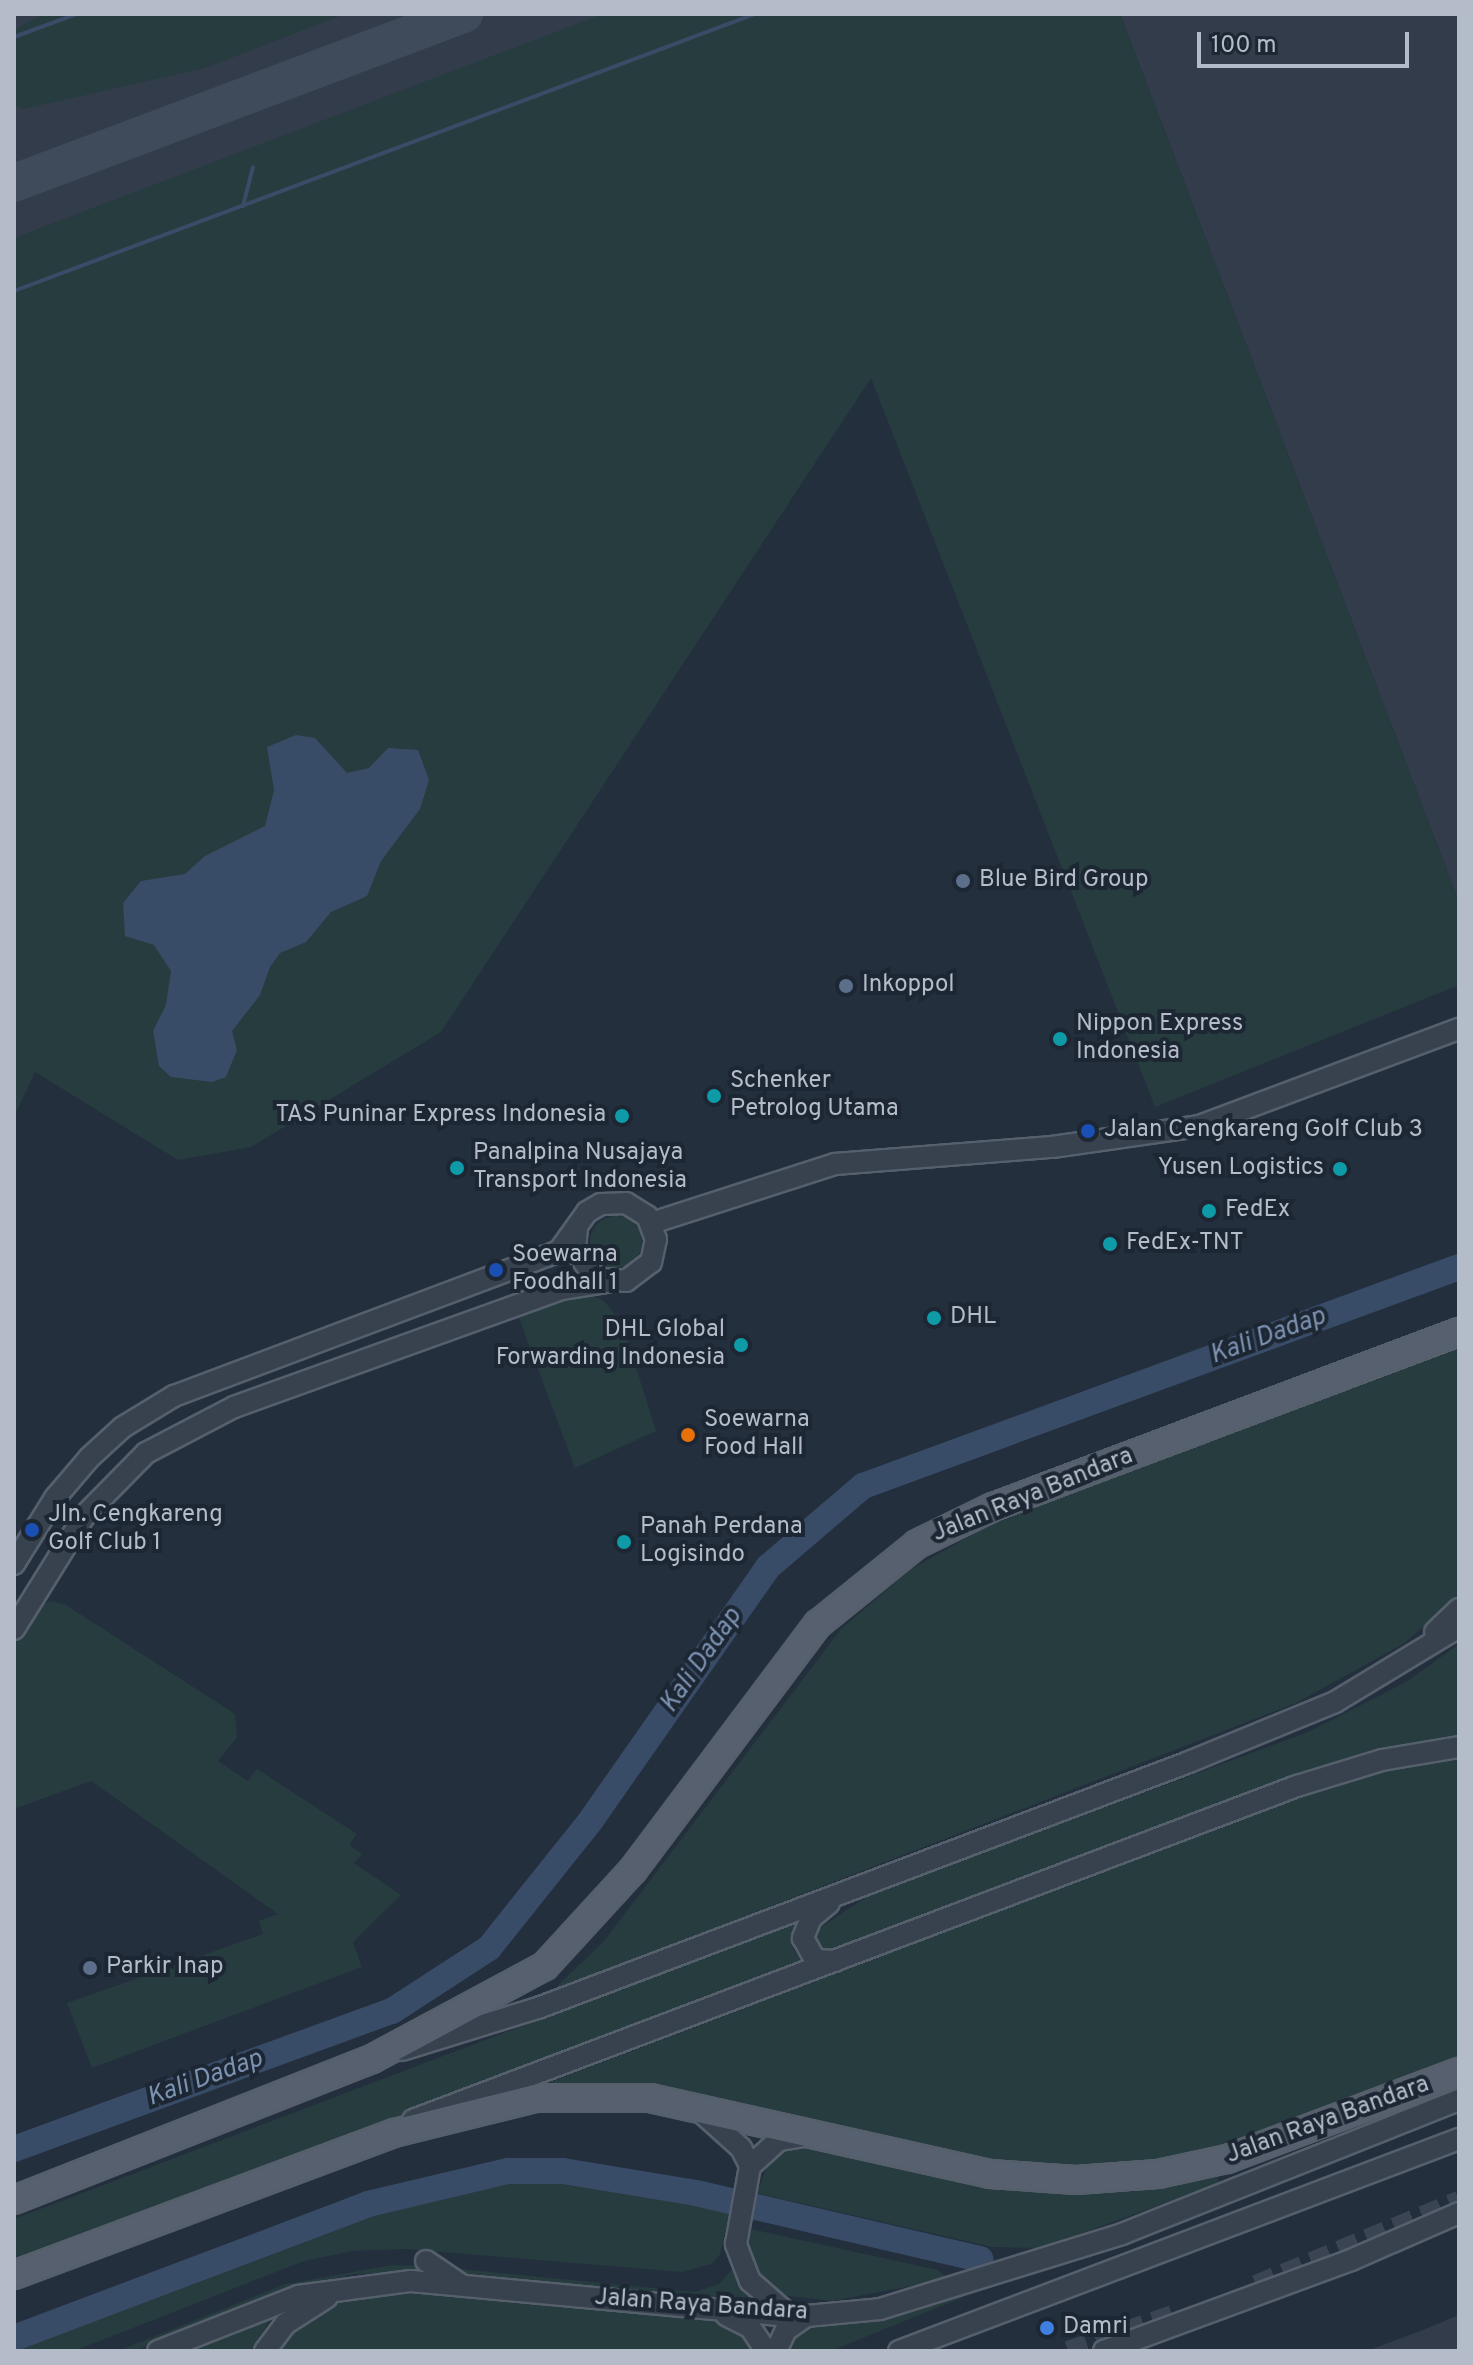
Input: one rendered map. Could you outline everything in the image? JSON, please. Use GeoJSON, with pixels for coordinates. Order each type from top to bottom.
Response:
{"type":"FeatureCollection","features":[{"type":"Feature","properties":{"kind":"main road","name":"Jalan Raya Bandara"},"geometry":{"type":"LineString","coordinates":[[14,2200],[372,2059],[545,1966],[633,1870],[818,1624],[917,1544],[993,1507],[1459,1332]]}},
{"type":"Feature","properties":{"kind":"main road","name":"Jalan Raya Bandara"},"geometry":{"type":"LineString","coordinates":[[14,2275],[394,2133],[496,2105],[572,2094],[684,2104],[990,2174],[1118,2178],[1227,2159],[1459,2072]]}},
{"type":"Feature","properties":{"kind":"street"},"geometry":{"type":"LineString","coordinates":[[652,1223],[825,1166],[1110,1141],[1199,1126],[1459,1029]]}},
{"type":"Feature","properties":{"kind":"street"},"geometry":{"type":"LineString","coordinates":[[14,1629],[48,1576],[85,1515],[146,1453],[234,1407],[561,1289],[626,1281],[646,1269],[656,1247],[652,1223],[634,1206],[618,1201],[593,1207],[547,1256],[221,1375],[127,1424],[55,1498],[16,1561],[48,1576]]}},
{"type":"Feature","properties":{"kind":"street"},"geometry":{"type":"LineString","coordinates":[[577,1226],[579,1261],[607,1282]]}},
{"type":"Feature","properties":{"kind":"street"},"geometry":{"type":"LineString","coordinates":[[221,1375],[234,1407]]}},
{"type":"Feature","properties":{"kind":"street"},"geometry":{"type":"LineString","coordinates":[[127,1424],[146,1453]]}},
{"type":"Feature","properties":{"kind":"street","name":"Jalan Raya Bandara"},"geometry":{"type":"LineString","coordinates":[[1407,1661],[1459,1609]]}},
{"type":"Feature","properties":{"kind":"street","name":"Jalan Raya Bandara"},"geometry":{"type":"LineString","coordinates":[[372,2059],[465,2034],[1189,1762],[1335,1702],[1459,1627]]}},
{"type":"Feature","properties":{"kind":"street","name":"Jalan Raya Bandara"},"geometry":{"type":"LineString","coordinates":[[394,2133],[448,2104],[1329,1775],[1459,1747]]}},
{"type":"Feature","properties":{"kind":"street"},"geometry":{"type":"LineString","coordinates":[[843,1959],[815,1960],[803,1945],[804,1931],[824,1907],[864,1884]]}},
{"type":"Feature","properties":{"kind":"street","name":"Jalan Raya Bandara"},"geometry":{"type":"LineString","coordinates":[[158,2351],[275,2303],[347,2287],[463,2285],[801,2316],[880,2309],[965,2287],[1122,2234],[1459,2100]]}},
{"type":"Feature","properties":{"kind":"street"},"geometry":{"type":"LineString","coordinates":[[684,2104],[712,2118],[749,2169]]}},
{"type":"Feature","properties":{"kind":"street"},"geometry":{"type":"LineString","coordinates":[[776,2351],[786,2330],[801,2316],[757,2290],[736,2241],[749,2169],[790,2135],[823,2138]]}},
{"type":"Feature","properties":{"kind":"street"},"geometry":{"type":"LineString","coordinates":[[899,2351],[1459,2139]]}},
{"type":"Feature","properties":{"kind":"street"},"geometry":{"type":"LineString","coordinates":[[1104,2351],[1351,2260],[1459,2213]]}},
{"type":"Feature","properties":{"kind":"street"},"geometry":{"type":"LineString","coordinates":[[426,2261],[463,2285]]}},
{"type":"Feature","properties":{"kind":"street"},"geometry":{"type":"LineString","coordinates":[[265,2351],[297,2314],[347,2287]]}},
{"type":"Feature","properties":{"kind":"street"},"geometry":{"type":"LineString","coordinates":[[691,2307],[742,2321],[766,2351]]}},
{"type":"Feature","properties":{"kind":"shaded area"},"geometry":{"type":"Polygon","coordinates":[[[14,14],[815,14],[14,327],[14,14]]]}},
{"type":"Feature","properties":{"kind":"shaded area"},"geometry":{"type":"Polygon","coordinates":[[[1120,14],[1459,14],[1459,902],[1120,14]]]}},
{"type":"Feature","properties":{"kind":"shaded area"},"geometry":{"type":"Polygon","coordinates":[[[1459,2315],[1459,2351],[1367,2351],[1423,2330],[1459,2315]]]}},
{"type":"Feature","properties":{"kind":"green space"},"geometry":{"type":"Polygon","coordinates":[[[43,14],[345,14],[205,68],[23,109],[14,104],[14,30],[43,14]]]}},
{"type":"Feature","properties":{"kind":"green space"},"geometry":{"type":"Polygon","coordinates":[[[603,14],[1120,14],[1459,902],[1459,985],[1155,1107],[871,378],[441,1032],[251,1147],[178,1160],[35,1072],[14,1117],[14,238],[603,14]]]}},
{"type":"Feature","properties":{"kind":"green space"},"geometry":{"type":"Polygon","coordinates":[[[616,1216],[634,1224],[642,1242],[634,1260],[616,1268],[598,1260],[590,1242],[598,1224],[616,1216]]]}},
{"type":"Feature","properties":{"kind":"green space"},"geometry":{"type":"Polygon","coordinates":[[[583,1291],[604,1301],[622,1323],[656,1431],[575,1468],[516,1310],[583,1291]]]}},
{"type":"Feature","properties":{"kind":"green space"},"geometry":{"type":"Polygon","coordinates":[[[1459,1346],[1459,1597],[1403,1644],[1296,1703],[552,1991],[604,1941],[841,1629],[910,1570],[1000,1519],[1459,1346]]]}},
{"type":"Feature","properties":{"kind":"green space"},"geometry":{"type":"Polygon","coordinates":[[[51,1601],[66,1605],[235,1714],[237,1737],[218,1761],[248,1781],[257,1769],[357,1834],[349,1845],[362,1854],[354,1863],[401,1895],[353,1942],[362,1967],[92,2068],[67,2003],[263,1934],[259,1921],[278,1914],[91,1781],[14,1809],[14,1645],[41,1604],[51,1601]]]}},
{"type":"Feature","properties":{"kind":"green space"},"geometry":{"type":"Polygon","coordinates":[[[1459,1644],[1459,1743],[1429,1745],[839,1953],[821,1951],[815,1942],[817,1930],[871,1894],[1308,1732],[1406,1682],[1459,1644]]]}},
{"type":"Feature","properties":{"kind":"green space"},"geometry":{"type":"Polygon","coordinates":[[[1459,1758],[1459,2062],[1211,2154],[1060,2173],[540,2086],[1350,1778],[1459,1758]]]}},
{"type":"Feature","properties":{"kind":"green space"},"geometry":{"type":"Polygon","coordinates":[[[796,1922],[791,1944],[803,1966],[14,2260],[14,2219],[796,1922]]]}},
{"type":"Feature","properties":{"kind":"green space"},"geometry":{"type":"Polygon","coordinates":[[[805,2145],[1037,2193],[1130,2192],[1217,2176],[1219,2183],[1042,2248],[992,2247],[757,2193],[770,2158],[784,2146],[805,2145]]]}},
{"type":"Feature","properties":{"kind":"green space"},"geometry":{"type":"Polygon","coordinates":[[[508,2175],[563,2176],[731,2208],[720,2254],[712,2264],[681,2272],[407,2249],[352,2251],[304,2261],[74,2351],[14,2351],[14,2342],[369,2207],[440,2186],[508,2175]]]}},
{"type":"Feature","properties":{"kind":"green space"},"geometry":{"type":"Polygon","coordinates":[[[751,2229],[938,2270],[948,2279],[832,2301],[780,2295],[757,2276],[747,2251],[751,2229]]]}},
{"type":"Feature","properties":{"kind":"green space"},"geometry":{"type":"Polygon","coordinates":[[[392,2265],[430,2266],[428,2272],[355,2274],[288,2288],[135,2351],[118,2351],[286,2284],[392,2265]]]}},
{"type":"Feature","properties":{"kind":"green space"},"geometry":{"type":"Polygon","coordinates":[[[735,2266],[763,2304],[459,2275],[450,2268],[695,2292],[719,2284],[735,2266]]]}},
{"type":"Feature","properties":{"kind":"green space"},"geometry":{"type":"Polygon","coordinates":[[[411,2288],[709,2317],[735,2326],[758,2351],[273,2351],[328,2303],[411,2288]]]}},
{"type":"Feature","properties":{"kind":"green space"},"geometry":{"type":"Polygon","coordinates":[[[971,2294],[831,2351],[781,2351],[803,2325],[905,2314],[971,2294]]]}},
{"type":"Feature","properties":{"kind":"green space"},"geometry":{"type":"Polygon","coordinates":[[[292,2302],[270,2320],[250,2351],[175,2351],[292,2302]]]}},
{"type":"Feature","properties":{"kind":"water"},"geometry":{"type":"Polygon","coordinates":[[[296,735],[315,738],[347,773],[369,768],[388,748],[418,750],[429,780],[420,809],[381,861],[367,896],[331,912],[306,942],[280,953],[270,967],[260,995],[232,1031],[237,1050],[226,1077],[212,1082],[171,1077],[159,1066],[153,1031],[166,1005],[171,971],[154,945],[125,936],[123,903],[141,881],[185,874],[205,856],[265,826],[274,790],[267,747],[296,735]]]}},
{"type":"Feature","properties":{"kind":"waterway"},"geometry":{"type":"LineString","coordinates":[[14,37],[77,14]]}},
{"type":"Feature","properties":{"kind":"waterway"},"geometry":{"type":"LineString","coordinates":[[14,291],[755,14]]}},
{"type":"Feature","properties":{"kind":"waterway"},"geometry":{"type":"LineString","coordinates":[[243,206],[253,167]]}},
{"type":"Feature","properties":{"kind":"waterway","name":"Kali Dadap"},"geometry":{"type":"LineString","coordinates":[[14,2149],[392,2011],[489,1948],[591,1820],[768,1567],[863,1486],[1459,1267]]}},
{"type":"Feature","properties":{"kind":"waterway","name":"Kali Dadap"},"geometry":{"type":"LineString","coordinates":[[14,2338],[368,2204],[508,2171],[563,2171],[696,2193],[980,2259]]}},
{"type":"Feature","properties":{"kind":"taxiway"},"geometry":{"type":"LineString","coordinates":[[14,183],[464,14]]}},
{"type":"Feature","properties":{"kind":"tunnel"},"geometry":{"type":"LineString","coordinates":[[1256,2285],[1459,2201]]}},
{"type":"Feature","properties":{"kind":"tunnel"},"geometry":{"type":"LineString","coordinates":[[1068,2351],[1173,2315]]}},
{"type":"Feature","properties":{"kind":"place","name":"Blue Bird Group"},"geometry":{"type":"Point","coordinates":[963,881]}},
{"type":"Feature","properties":{"kind":"place","name":"Inkoppol"},"geometry":{"type":"Point","coordinates":[846,986]}},
{"type":"Feature","properties":{"kind":"place","name":"Nippon Express Indonesia"},"geometry":{"type":"Point","coordinates":[1060,1039]}},
{"type":"Feature","properties":{"kind":"place","name":"Schenker Petrolog Utama"},"geometry":{"type":"Point","coordinates":[714,1096]}},
{"type":"Feature","properties":{"kind":"place","name":"TAS Puninar Express Indonesia"},"geometry":{"type":"Point","coordinates":[622,1116]}},
{"type":"Feature","properties":{"kind":"place","name":"Jalan Cengkareng Golf Club 3"},"geometry":{"type":"Point","coordinates":[1088,1131]}},
{"type":"Feature","properties":{"kind":"place","name":"Panalpina Nusajaya Transport Indonesia"},"geometry":{"type":"Point","coordinates":[457,1168]}},
{"type":"Feature","properties":{"kind":"place","name":"Yusen Logistics"},"geometry":{"type":"Point","coordinates":[1340,1169]}},
{"type":"Feature","properties":{"kind":"place","name":"FedEx"},"geometry":{"type":"Point","coordinates":[1209,1211]}},
{"type":"Feature","properties":{"kind":"place","name":"FedEx-TNT"},"geometry":{"type":"Point","coordinates":[1110,1244]}},
{"type":"Feature","properties":{"kind":"place","name":"Soewarna Foodhall 1"},"geometry":{"type":"Point","coordinates":[496,1270]}},
{"type":"Feature","properties":{"kind":"place","name":"DHL"},"geometry":{"type":"Point","coordinates":[934,1318]}},
{"type":"Feature","properties":{"kind":"place","name":"DHL Global Forwarding Indonesia"},"geometry":{"type":"Point","coordinates":[741,1345]}},
{"type":"Feature","properties":{"kind":"place","name":"Soewarna Food Hall"},"geometry":{"type":"Point","coordinates":[688,1435]}},
{"type":"Feature","properties":{"kind":"place","name":"Jln. Cengkareng Golf Club 1"},"geometry":{"type":"Point","coordinates":[32,1530]}},
{"type":"Feature","properties":{"kind":"place","name":"Panah Perdana Logisindo"},"geometry":{"type":"Point","coordinates":[624,1542]}},
{"type":"Feature","properties":{"kind":"place","name":"Parkir Inap"},"geometry":{"type":"Point","coordinates":[90,1968]}},
{"type":"Feature","properties":{"kind":"place","name":"Damri"},"geometry":{"type":"Point","coordinates":[1047,2328]}}]}
